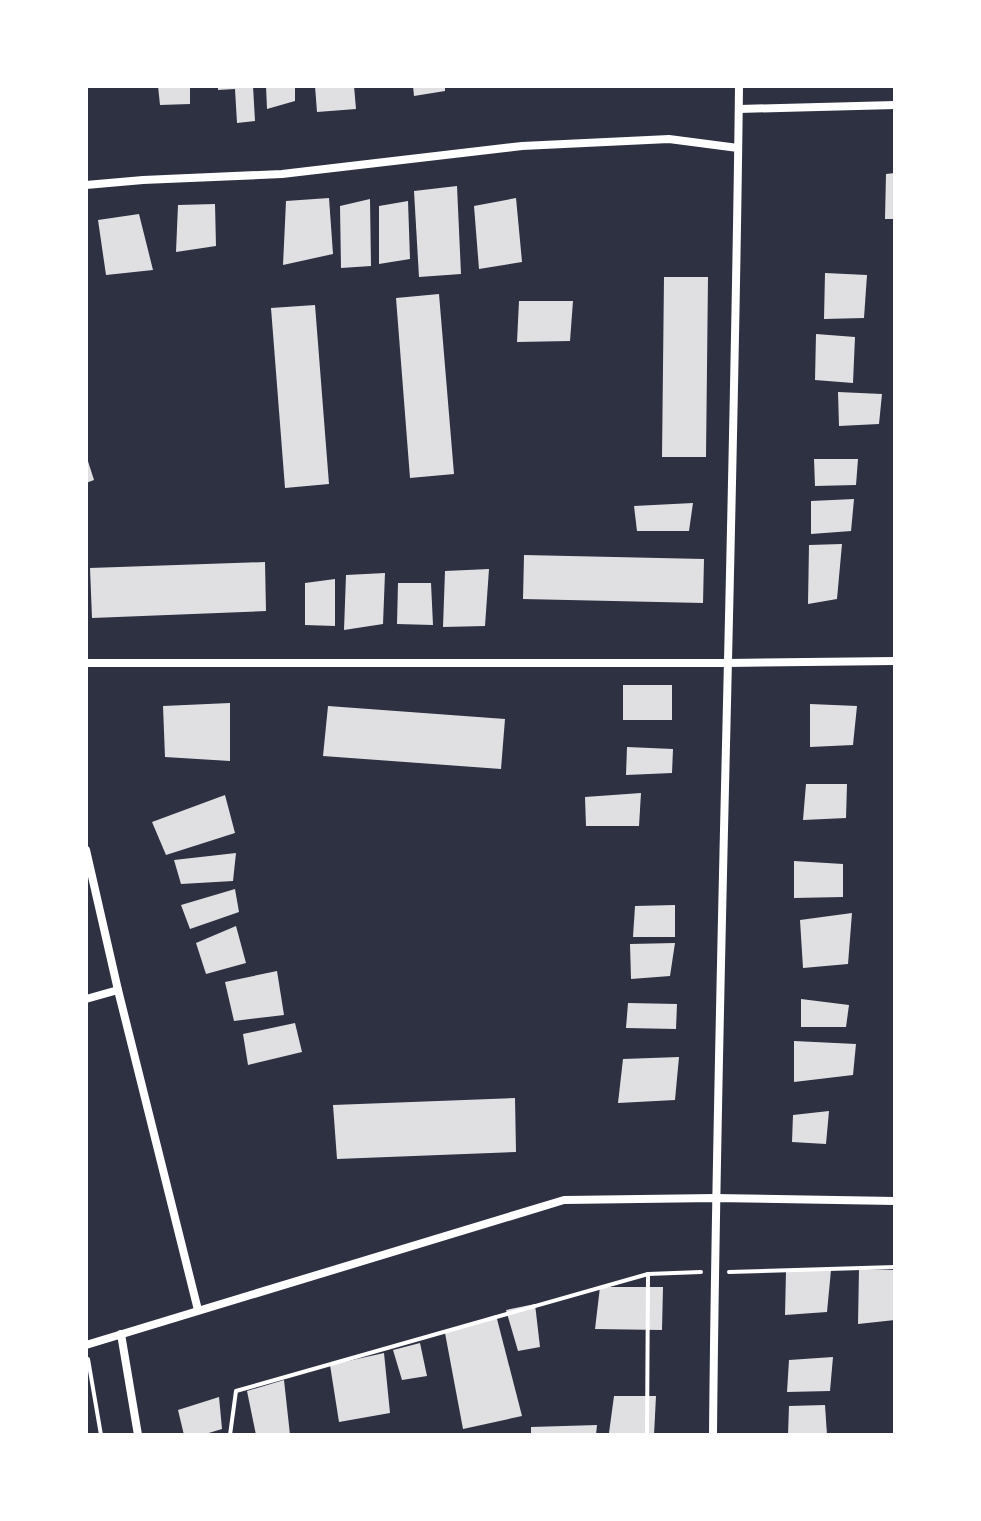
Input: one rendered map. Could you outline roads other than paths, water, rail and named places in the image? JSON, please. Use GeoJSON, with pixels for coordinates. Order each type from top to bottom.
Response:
{"type":"FeatureCollection","features":[{"type":"Feature","properties":{"kind":"street"},"geometry":{"type":"LineString","coordinates":[[713,1435],[715,1198],[739,86]]}},
{"type":"Feature","properties":{"kind":"street"},"geometry":{"type":"LineString","coordinates":[[739,109],[895,105]]}},
{"type":"Feature","properties":{"kind":"street"},"geometry":{"type":"LineString","coordinates":[[86,185],[282,174],[522,146],[669,139],[738,148]]}},
{"type":"Feature","properties":{"kind":"street"},"geometry":{"type":"LineString","coordinates":[[86,663],[895,661]]}},
{"type":"Feature","properties":{"kind":"street"},"geometry":{"type":"LineString","coordinates":[[86,850],[198,1310]]}},
{"type":"Feature","properties":{"kind":"street"},"geometry":{"type":"LineString","coordinates":[[86,999],[118,990]]}},
{"type":"Feature","properties":{"kind":"street"},"geometry":{"type":"LineString","coordinates":[[86,1347],[198,1310],[564,1200],[715,1198],[895,1201]]}},
{"type":"Feature","properties":{"kind":"street"},"geometry":{"type":"LineString","coordinates":[[121,1334],[138,1435]]}}]}
